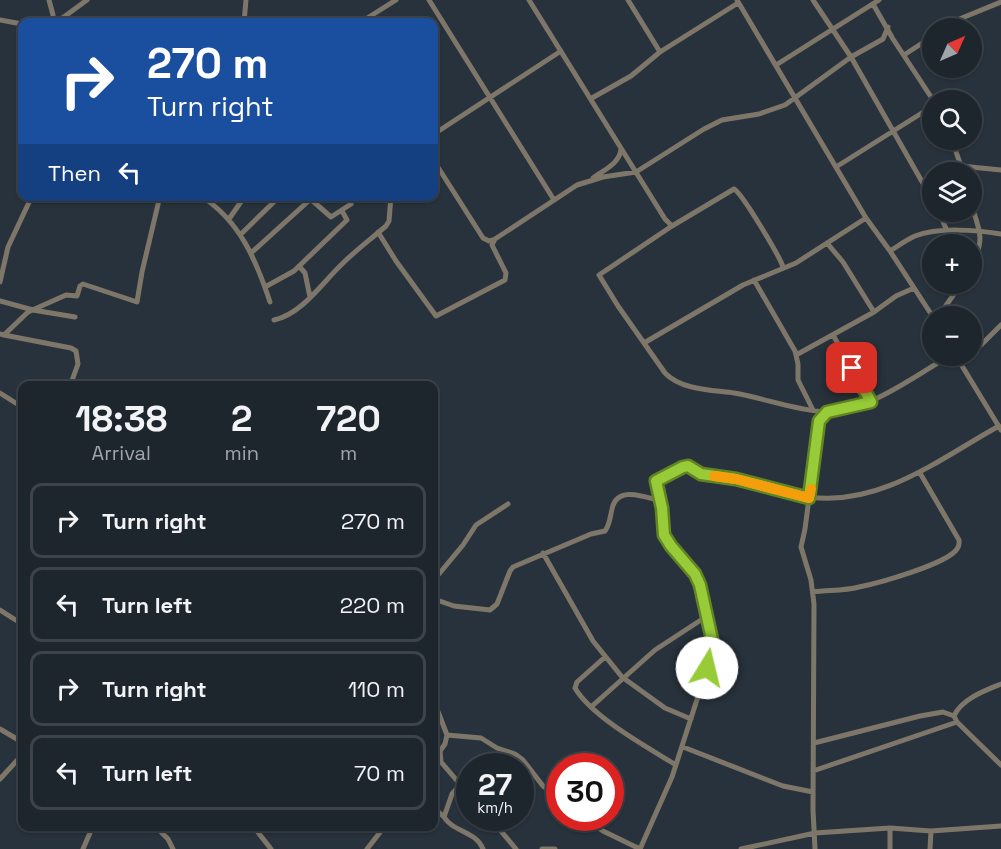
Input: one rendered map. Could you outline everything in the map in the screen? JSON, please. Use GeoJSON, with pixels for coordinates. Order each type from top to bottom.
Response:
{"type":"FeatureCollection","features":[{"type":"Feature","properties":{"kind":"street"},"geometry":{"type":"LineString","coordinates":[[49,0],[53,18]]}},
{"type":"Feature","properties":{"kind":"street"},"geometry":{"type":"LineString","coordinates":[[64,18],[87,0]]}},
{"type":"Feature","properties":{"kind":"street"},"geometry":{"type":"LineString","coordinates":[[244,18],[246,0]]}},
{"type":"Feature","properties":{"kind":"street"},"geometry":{"type":"LineString","coordinates":[[367,18],[396,0]]}},
{"type":"Feature","properties":{"kind":"street"},"geometry":{"type":"LineString","coordinates":[[429,0],[554,200]]}},
{"type":"Feature","properties":{"kind":"street"},"geometry":{"type":"LineString","coordinates":[[529,0],[592,98],[665,219],[672,226]]}},
{"type":"Feature","properties":{"kind":"street"},"geometry":{"type":"LineString","coordinates":[[628,0],[660,52]]}},
{"type":"Feature","properties":{"kind":"street"},"geometry":{"type":"LineString","coordinates":[[813,0],[850,57],[922,182]]}},
{"type":"Feature","properties":{"kind":"street"},"geometry":{"type":"LineString","coordinates":[[776,65],[879,0]]}},
{"type":"Feature","properties":{"kind":"street"},"geometry":{"type":"LineString","coordinates":[[592,98],[631,76],[660,52],[737,1],[866,218],[890,250],[926,306]]}},
{"type":"Feature","properties":{"kind":"street"},"geometry":{"type":"LineString","coordinates":[[962,18],[1001,2]]}},
{"type":"Feature","properties":{"kind":"street"},"geometry":{"type":"LineString","coordinates":[[873,4],[927,90]]}},
{"type":"Feature","properties":{"kind":"street"},"geometry":{"type":"LineString","coordinates":[[0,20],[18,23]]}},
{"type":"Feature","properties":{"kind":"street"},"geometry":{"type":"LineString","coordinates":[[438,167],[483,238],[489,241],[577,185],[603,177],[636,172],[722,120],[759,114],[785,105],[850,57],[883,39],[888,27]]}},
{"type":"Feature","properties":{"kind":"street"},"geometry":{"type":"LineString","coordinates":[[904,55],[922,43]]}},
{"type":"Feature","properties":{"kind":"street"},"geometry":{"type":"LineString","coordinates":[[438,131],[561,51]]}},
{"type":"Feature","properties":{"kind":"street"},"geometry":{"type":"LineString","coordinates":[[836,167],[922,112]]}},
{"type":"Feature","properties":{"kind":"street"},"geometry":{"type":"LineString","coordinates":[[587,182],[615,162],[621,154],[621,147]]}},
{"type":"Feature","properties":{"kind":"street"},"geometry":{"type":"LineString","coordinates":[[982,168],[1001,170]]}},
{"type":"Feature","properties":{"kind":"street"},"geometry":{"type":"LineString","coordinates":[[783,267],[738,190],[731,190],[599,274],[665,373],[678,383],[827,412],[871,402],[932,366]]}},
{"type":"Feature","properties":{"kind":"street"},"geometry":{"type":"LineString","coordinates":[[0,282],[8,247],[30,201]]}},
{"type":"Feature","properties":{"kind":"street"},"geometry":{"type":"LineString","coordinates":[[2,335],[33,310],[66,295],[77,296],[82,284],[137,302],[159,201]]}},
{"type":"Feature","properties":{"kind":"street"},"geometry":{"type":"LineString","coordinates":[[207,201],[229,219],[241,234],[251,253],[270,303]]}},
{"type":"Feature","properties":{"kind":"street"},"geometry":{"type":"LineString","coordinates":[[229,219],[242,201]]}},
{"type":"Feature","properties":{"kind":"street"},"geometry":{"type":"LineString","coordinates":[[241,234],[275,201]]}},
{"type":"Feature","properties":{"kind":"street"},"geometry":{"type":"LineString","coordinates":[[251,253],[308,201]]}},
{"type":"Feature","properties":{"kind":"street"},"geometry":{"type":"LineString","coordinates":[[314,201],[328,216],[334,216],[351,204]]}},
{"type":"Feature","properties":{"kind":"street"},"geometry":{"type":"LineString","coordinates":[[274,320],[293,312],[387,224],[390,201]]}},
{"type":"Feature","properties":{"kind":"street"},"geometry":{"type":"LineString","coordinates":[[265,287],[288,276],[347,220],[342,211]]}},
{"type":"Feature","properties":{"kind":"street"},"geometry":{"type":"LineString","coordinates":[[644,343],[754,280],[796,263],[866,218]]}},
{"type":"Feature","properties":{"kind":"street"},"geometry":{"type":"LineString","coordinates":[[943,222],[947,231]]}},
{"type":"Feature","properties":{"kind":"street"},"geometry":{"type":"LineString","coordinates":[[977,222],[981,232]]}},
{"type":"Feature","properties":{"kind":"street"},"geometry":{"type":"LineString","coordinates":[[890,250],[921,234],[947,231],[1001,234]]}},
{"type":"Feature","properties":{"kind":"street"},"geometry":{"type":"LineString","coordinates":[[378,232],[436,316],[505,280],[506,273],[492,246],[495,239]]}},
{"type":"Feature","properties":{"kind":"street"},"geometry":{"type":"LineString","coordinates":[[827,243],[843,262],[874,312]]}},
{"type":"Feature","properties":{"kind":"street"},"geometry":{"type":"LineString","coordinates":[[299,266],[306,275],[310,297]]}},
{"type":"Feature","properties":{"kind":"street"},"geometry":{"type":"LineString","coordinates":[[754,280],[796,355],[798,380],[813,410]]}},
{"type":"Feature","properties":{"kind":"street"},"geometry":{"type":"LineString","coordinates":[[796,355],[874,312],[896,296],[914,288]]}},
{"type":"Feature","properties":{"kind":"street"},"geometry":{"type":"LineString","coordinates":[[0,301],[33,310],[75,317]]}},
{"type":"Feature","properties":{"kind":"street"},"geometry":{"type":"LineString","coordinates":[[982,344],[1001,325]]}},
{"type":"Feature","properties":{"kind":"street"},"geometry":{"type":"LineString","coordinates":[[2,335],[71,348],[76,351],[78,364],[72,381]]}},
{"type":"Feature","properties":{"kind":"street"},"geometry":{"type":"LineString","coordinates":[[833,335],[871,402]]}},
{"type":"Feature","properties":{"kind":"street"},"geometry":{"type":"LineString","coordinates":[[603,831],[640,849],[683,747],[712,650],[700,585],[695,574],[664,535],[661,501],[656,481],[686,466],[701,474],[736,479],[809,498],[852,497],[888,486],[920,473],[1000,428],[963,366]]}},
{"type":"Feature","properties":{"kind":"street"},"geometry":{"type":"LineString","coordinates":[[0,393],[18,404]]}},
{"type":"Feature","properties":{"kind":"street"},"geometry":{"type":"LineString","coordinates":[[815,849],[813,592],[801,547],[819,421],[827,412]]}},
{"type":"Feature","properties":{"kind":"street"},"geometry":{"type":"LineString","coordinates":[[813,592],[858,588],[937,562],[956,551],[959,547],[959,540],[920,473]]}},
{"type":"Feature","properties":{"kind":"street"},"geometry":{"type":"LineString","coordinates":[[438,600],[454,606],[490,610],[497,604],[513,567],[591,534],[605,531],[615,501],[623,495],[630,493],[661,501]]}},
{"type":"Feature","properties":{"kind":"street"},"geometry":{"type":"LineString","coordinates":[[438,575],[476,525],[508,504]]}},
{"type":"Feature","properties":{"kind":"street"},"geometry":{"type":"LineString","coordinates":[[543,553],[592,641],[622,677],[658,704],[691,719]]}},
{"type":"Feature","properties":{"kind":"street"},"geometry":{"type":"LineString","coordinates":[[0,610],[18,621]]}},
{"type":"Feature","properties":{"kind":"street"},"geometry":{"type":"LineString","coordinates":[[591,706],[662,644],[707,616]]}},
{"type":"Feature","properties":{"kind":"street"},"geometry":{"type":"LineString","coordinates":[[605,657],[575,685],[576,691],[591,706],[629,735],[676,765]]}},
{"type":"Feature","properties":{"kind":"street"},"geometry":{"type":"LineString","coordinates":[[954,716],[959,706],[1001,684]]}},
{"type":"Feature","properties":{"kind":"street"},"geometry":{"type":"LineString","coordinates":[[438,711],[447,735]]}},
{"type":"Feature","properties":{"kind":"street"},"geometry":{"type":"LineString","coordinates":[[814,743],[943,712],[954,716],[957,722],[1001,765]]}},
{"type":"Feature","properties":{"kind":"street"},"geometry":{"type":"LineString","coordinates":[[813,771],[957,722]]}},
{"type":"Feature","properties":{"kind":"street"},"geometry":{"type":"LineString","coordinates":[[0,729],[18,740]]}},
{"type":"Feature","properties":{"kind":"street"},"geometry":{"type":"LineString","coordinates":[[438,750],[447,735]]}},
{"type":"Feature","properties":{"kind":"street"},"geometry":{"type":"LineString","coordinates":[[447,735],[481,738],[497,748],[515,754],[523,760],[546,788]]}},
{"type":"Feature","properties":{"kind":"street"},"geometry":{"type":"LineString","coordinates":[[683,747],[783,786],[813,792]]}},
{"type":"Feature","properties":{"kind":"street"},"geometry":{"type":"LineString","coordinates":[[438,754],[441,762],[456,780]]}},
{"type":"Feature","properties":{"kind":"street"},"geometry":{"type":"LineString","coordinates":[[1,777],[18,759]]}},
{"type":"Feature","properties":{"kind":"street"},"geometry":{"type":"LineString","coordinates":[[444,817],[452,794],[456,790]]}},
{"type":"Feature","properties":{"kind":"street"},"geometry":{"type":"LineString","coordinates":[[438,812],[450,824],[476,839],[483,849]]}},
{"type":"Feature","properties":{"kind":"street"},"geometry":{"type":"LineString","coordinates":[[741,849],[769,846],[814,833],[890,828],[931,831],[1001,826]]}},
{"type":"Feature","properties":{"kind":"street"},"geometry":{"type":"LineString","coordinates":[[890,828],[890,849]]}},
{"type":"Feature","properties":{"kind":"street"},"geometry":{"type":"LineString","coordinates":[[82,849],[91,831]]}},
{"type":"Feature","properties":{"kind":"street"},"geometry":{"type":"LineString","coordinates":[[160,831],[168,839],[173,849]]}},
{"type":"Feature","properties":{"kind":"street"},"geometry":{"type":"LineString","coordinates":[[257,831],[271,849]]}},
{"type":"Feature","properties":{"kind":"street"},"geometry":{"type":"LineString","coordinates":[[367,849],[381,831]]}},
{"type":"Feature","properties":{"kind":"street"},"geometry":{"type":"LineString","coordinates":[[501,831],[516,849]]}},
{"type":"Feature","properties":{"kind":"street"},"geometry":{"type":"LineString","coordinates":[[930,849],[931,831]]}},
{"type":"Feature","properties":{"kind":"street"},"geometry":{"type":"LineString","coordinates":[[542,849],[555,849]]}},
{"type":"Feature","properties":{"kind":"slow traffic"},"geometry":{"type":"LineString","coordinates":[[714,476],[736,479],[809,498],[811,489]]}},
{"type":"Feature","properties":{"kind":"route"},"geometry":{"type":"LineString","coordinates":[[707,668],[713,644],[700,585],[695,574],[664,535],[661,501],[656,481],[688,466],[701,474],[736,479],[809,498],[819,421],[827,412],[871,402],[852,368]]}}]}
